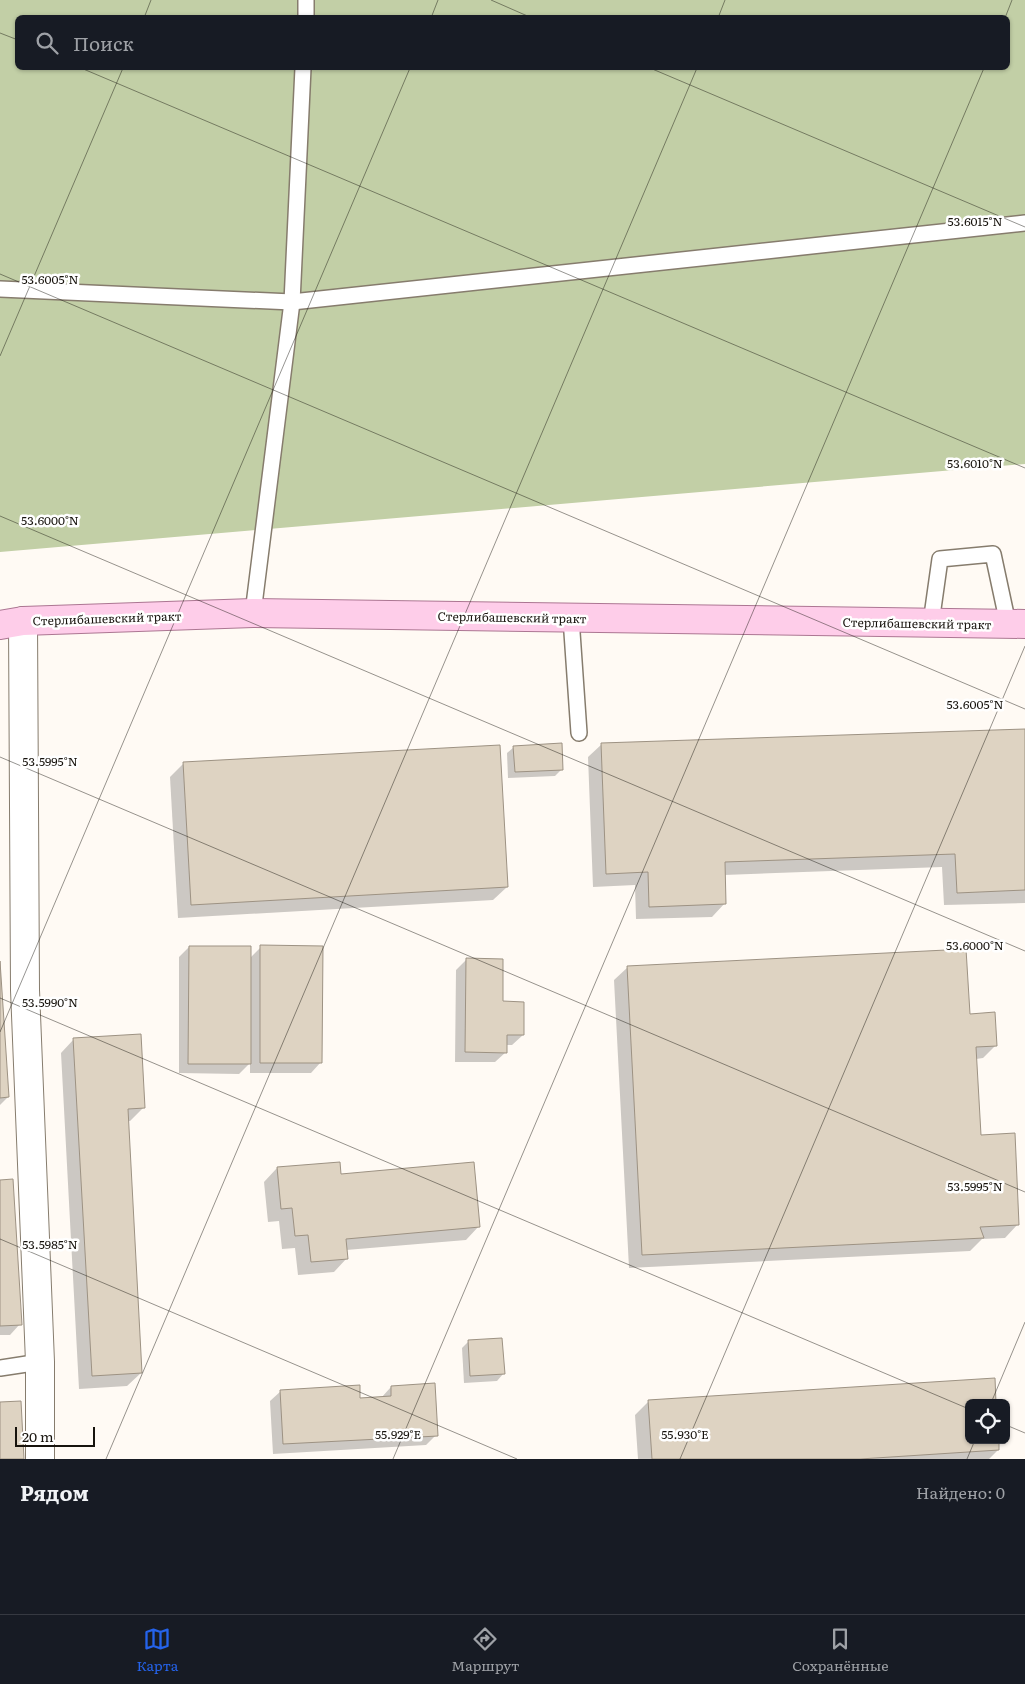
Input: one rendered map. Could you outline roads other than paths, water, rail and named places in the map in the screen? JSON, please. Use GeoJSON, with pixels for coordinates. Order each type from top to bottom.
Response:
{"type":"FeatureCollection","features":[{"type":"Feature","properties":{"kind":"main road","name":"Стерлибашевский тракт"},"geometry":{"type":"LineString","coordinates":[[12,623],[253,613],[1016,624]]}},
{"type":"Feature","properties":{"kind":"street"},"geometry":{"type":"LineString","coordinates":[[12,623],[40,1362],[40,1459]]}},
{"type":"Feature","properties":{"kind":"lane"},"geometry":{"type":"LineString","coordinates":[[306,0],[306,15]]}},
{"type":"Feature","properties":{"kind":"lane"},"geometry":{"type":"LineString","coordinates":[[253,613],[292,302],[303,70]]}},
{"type":"Feature","properties":{"kind":"lane"},"geometry":{"type":"LineString","coordinates":[[0,289],[292,302],[1025,223]]}},
{"type":"Feature","properties":{"kind":"lane"},"geometry":{"type":"LineString","coordinates":[[931,623],[940,559],[993,554],[1016,624]]}},
{"type":"Feature","properties":{"kind":"lane"},"geometry":{"type":"LineString","coordinates":[[571,618],[579,733]]}},
{"type":"Feature","properties":{"kind":"lane"},"geometry":{"type":"LineString","coordinates":[[0,1368],[40,1362]]}}]}
